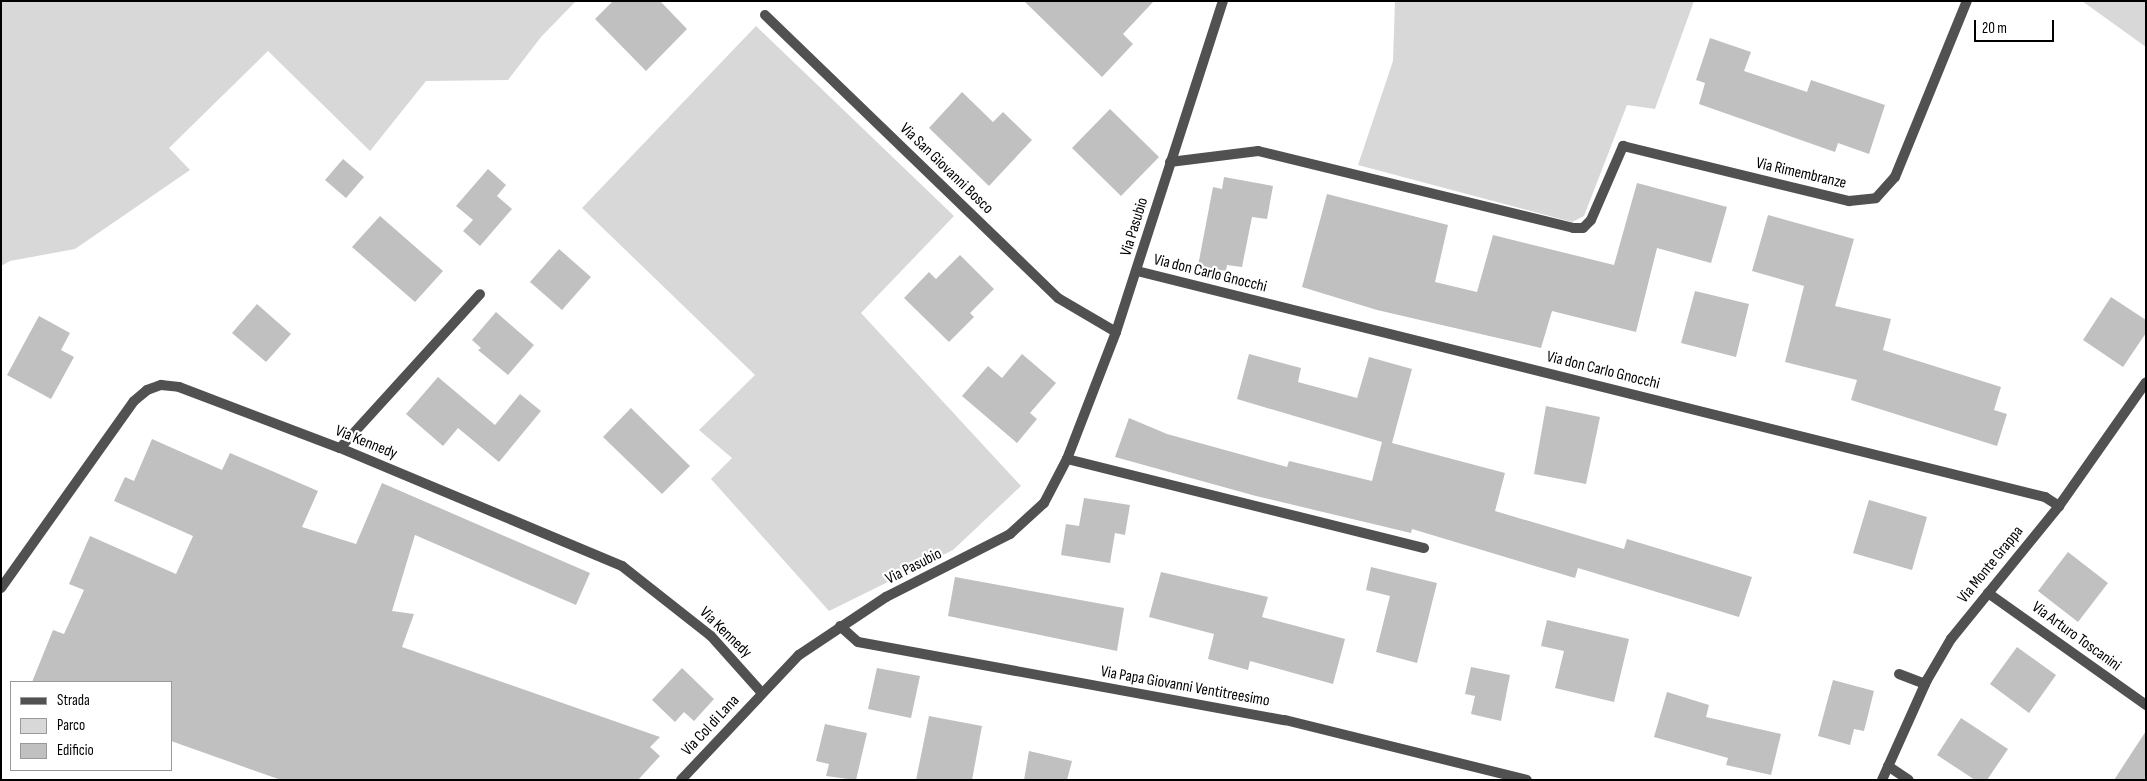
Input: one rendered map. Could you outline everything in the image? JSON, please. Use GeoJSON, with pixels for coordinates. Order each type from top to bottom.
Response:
{"type":"FeatureCollection","features":[{"type":"Feature","properties":{"kind":"street","name":"Via Pasubio"},"geometry":{"type":"LineString","coordinates":[[762,693],[799,655],[840,626],[886,597],[1016,530],[1044,503],[1067,459],[1116,332],[1223,1]]}},
{"type":"Feature","properties":{"kind":"street","name":"Via Rimembranze"},"geometry":{"type":"LineString","coordinates":[[1170,162],[1258,151],[1573,228],[1583,228],[1591,220],[1623,146],[1848,201],[1876,198],[1896,177],[1967,1]]}},
{"type":"Feature","properties":{"kind":"street","name":"Via San Giovanni Bosco"},"geometry":{"type":"LineString","coordinates":[[765,15],[1058,298],[1116,332]]}},
{"type":"Feature","properties":{"kind":"street","name":"Via don Carlo Gnocchi"},"geometry":{"type":"LineString","coordinates":[[1137,271],[2045,497],[2059,506]]}},
{"type":"Feature","properties":{"kind":"street"},"geometry":{"type":"LineString","coordinates":[[340,448],[480,294]]}},
{"type":"Feature","properties":{"kind":"street","name":"Via Monte Grappa"},"geometry":{"type":"LineString","coordinates":[[1882,780],[1925,684],[1951,639],[2059,506],[2146,382]]}},
{"type":"Feature","properties":{"kind":"street","name":"Via Kennedy"},"geometry":{"type":"LineString","coordinates":[[1,588],[134,402],[148,390],[161,385],[179,387],[340,448],[622,566],[710,636],[762,693]]}},
{"type":"Feature","properties":{"kind":"street"},"geometry":{"type":"LineString","coordinates":[[1067,459],[1424,548]]}},
{"type":"Feature","properties":{"kind":"street","name":"Via Arturo Toscanini"},"geometry":{"type":"LineString","coordinates":[[1988,593],[2146,705]]}},
{"type":"Feature","properties":{"kind":"street","name":"Via Papa Giovanni Ventitreesimo"},"geometry":{"type":"LineString","coordinates":[[840,626],[858,642],[1285,720],[1527,780]]}},
{"type":"Feature","properties":{"kind":"street"},"geometry":{"type":"LineString","coordinates":[[1899,674],[1925,684]]}},
{"type":"Feature","properties":{"kind":"street","name":"Via Col di Lana"},"geometry":{"type":"LineString","coordinates":[[681,780],[762,693]]}},
{"type":"Feature","properties":{"kind":"street"},"geometry":{"type":"LineString","coordinates":[[1888,766],[1909,780]]}},
{"type":"Feature","properties":{"kind":"green space"},"geometry":{"type":"Polygon","coordinates":[[[1,1],[576,1],[541,37],[508,80],[426,81],[370,151],[268,51],[169,148],[190,170],[75,249],[10,261],[1,266],[1,1]]]}},
{"type":"Feature","properties":{"kind":"green space"},"geometry":{"type":"Polygon","coordinates":[[[1395,1],[1694,1],[1655,109],[1627,105],[1584,216],[1572,222],[1358,165],[1393,61],[1395,1]]]}},
{"type":"Feature","properties":{"kind":"green space"},"geometry":{"type":"Polygon","coordinates":[[[2082,1],[2146,1],[2146,47],[2082,1]]]}},
{"type":"Feature","properties":{"kind":"green space"},"geometry":{"type":"Polygon","coordinates":[[[756,26],[954,216],[861,313],[1021,486],[953,550],[829,611],[711,479],[732,458],[699,430],[755,375],[582,208],[756,26]]]}},
{"type":"Feature","properties":{"kind":"building"},"geometry":{"type":"Polygon","coordinates":[[[613,1],[660,1],[687,29],[646,71],[595,19],[613,1]]]}},
{"type":"Feature","properties":{"kind":"building"},"geometry":{"type":"Polygon","coordinates":[[[1024,1],[1154,1],[1123,34],[1133,44],[1102,77],[1024,1]]]}},
{"type":"Feature","properties":{"kind":"building"},"geometry":{"type":"Polygon","coordinates":[[[1710,38],[1751,52],[1744,71],[1807,92],[1811,80],[1885,105],[1869,154],[1838,143],[1835,152],[1699,104],[1705,83],[1696,80],[1710,38]]]}},
{"type":"Feature","properties":{"kind":"building"},"geometry":{"type":"Polygon","coordinates":[[[962,92],[993,122],[1003,112],[1032,140],[989,186],[929,128],[962,92]]]}},
{"type":"Feature","properties":{"kind":"building"},"geometry":{"type":"Polygon","coordinates":[[[1110,109],[1159,157],[1121,196],[1072,148],[1110,109]]]}},
{"type":"Feature","properties":{"kind":"building"},"geometry":{"type":"Polygon","coordinates":[[[343,159],[364,177],[346,198],[325,180],[343,159]]]}},
{"type":"Feature","properties":{"kind":"building"},"geometry":{"type":"Polygon","coordinates":[[[488,169],[506,185],[497,196],[512,209],[480,246],[463,231],[473,220],[456,206],[488,169]]]}},
{"type":"Feature","properties":{"kind":"building"},"geometry":{"type":"Polygon","coordinates":[[[1224,177],[1273,186],[1267,219],[1252,217],[1242,267],[1227,265],[1226,271],[1198,266],[1213,187],[1222,189],[1224,177]]]}},
{"type":"Feature","properties":{"kind":"building"},"geometry":{"type":"Polygon","coordinates":[[[1637,183],[1727,207],[1711,263],[1657,248],[1636,332],[1552,311],[1541,348],[1377,310],[1302,287],[1327,194],[1448,225],[1435,282],[1477,292],[1493,235],[1614,265],[1637,183]]]}},
{"type":"Feature","properties":{"kind":"building"},"geometry":{"type":"Polygon","coordinates":[[[1768,215],[1854,239],[1835,306],[1891,319],[1883,350],[2001,387],[1994,410],[2007,414],[1997,446],[1851,400],[1857,380],[1785,362],[1804,286],[1752,271],[1768,215]]]}},
{"type":"Feature","properties":{"kind":"building"},"geometry":{"type":"Polygon","coordinates":[[[380,216],[443,271],[415,302],[352,247],[380,216]]]}},
{"type":"Feature","properties":{"kind":"building"},"geometry":{"type":"Polygon","coordinates":[[[559,249],[591,277],[562,310],[530,282],[559,249]]]}},
{"type":"Feature","properties":{"kind":"building"},"geometry":{"type":"Polygon","coordinates":[[[960,255],[994,289],[970,313],[974,317],[949,342],[904,298],[929,272],[936,279],[960,255]]]}},
{"type":"Feature","properties":{"kind":"building"},"geometry":{"type":"Polygon","coordinates":[[[1695,291],[1749,304],[1736,357],[1681,343],[1695,291]]]}},
{"type":"Feature","properties":{"kind":"building"},"geometry":{"type":"Polygon","coordinates":[[[2111,297],[2146,320],[2146,333],[2123,367],[2083,340],[2111,297]]]}},
{"type":"Feature","properties":{"kind":"building"},"geometry":{"type":"Polygon","coordinates":[[[257,304],[291,334],[266,362],[232,333],[257,304]]]}},
{"type":"Feature","properties":{"kind":"building"},"geometry":{"type":"Polygon","coordinates":[[[496,312],[534,345],[508,375],[478,350],[481,348],[472,340],[496,312]]]}},
{"type":"Feature","properties":{"kind":"building"},"geometry":{"type":"Polygon","coordinates":[[[39,316],[70,333],[61,350],[74,357],[51,399],[7,375],[39,316]]]}},
{"type":"Feature","properties":{"kind":"building"},"geometry":{"type":"Polygon","coordinates":[[[1022,354],[1056,383],[1030,413],[1037,419],[1017,443],[962,396],[988,366],[1002,378],[1022,354]]]}},
{"type":"Feature","properties":{"kind":"building"},"geometry":{"type":"Polygon","coordinates":[[[1249,354],[1301,368],[1298,382],[1357,398],[1369,357],[1412,369],[1392,443],[1505,473],[1495,511],[1624,549],[1627,539],[1752,577],[1739,617],[1578,568],[1575,578],[1412,529],[1411,533],[1256,496],[1115,457],[1129,418],[1167,434],[1287,467],[1289,461],[1372,481],[1382,442],[1237,399],[1249,354]]]}},
{"type":"Feature","properties":{"kind":"building"},"geometry":{"type":"Polygon","coordinates":[[[438,377],[495,425],[520,394],[541,411],[499,462],[458,428],[443,446],[406,414],[438,377]]]}},
{"type":"Feature","properties":{"kind":"building"},"geometry":{"type":"Polygon","coordinates":[[[1546,406],[1600,417],[1586,484],[1534,474],[1546,406]]]}},
{"type":"Feature","properties":{"kind":"building"},"geometry":{"type":"Polygon","coordinates":[[[631,408],[690,466],[662,494],[603,437],[631,408]]]}},
{"type":"Feature","properties":{"kind":"building"},"geometry":{"type":"Polygon","coordinates":[[[152,439],[222,470],[230,453],[318,491],[302,527],[356,544],[382,483],[590,573],[576,605],[415,535],[392,611],[414,614],[402,647],[660,737],[650,747],[660,756],[638,780],[281,780],[172,741],[172,681],[32,681],[53,630],[64,634],[84,590],[69,584],[90,536],[176,574],[193,536],[114,501],[125,477],[134,481],[152,439]]]}},
{"type":"Feature","properties":{"kind":"building"},"geometry":{"type":"Polygon","coordinates":[[[1084,498],[1130,505],[1125,535],[1115,533],[1110,563],[1061,555],[1066,524],[1079,526],[1084,498]]]}},
{"type":"Feature","properties":{"kind":"building"},"geometry":{"type":"Polygon","coordinates":[[[1869,500],[1927,517],[1912,570],[1853,553],[1869,500]]]}},
{"type":"Feature","properties":{"kind":"building"},"geometry":{"type":"Polygon","coordinates":[[[2068,552],[2108,583],[2078,622],[2038,591],[2068,552]]]}},
{"type":"Feature","properties":{"kind":"building"},"geometry":{"type":"Polygon","coordinates":[[[1371,567],[1437,583],[1417,663],[1376,652],[1390,596],[1366,590],[1371,567]]]}},
{"type":"Feature","properties":{"kind":"building"},"geometry":{"type":"Polygon","coordinates":[[[1161,572],[1268,597],[1262,617],[1345,639],[1333,684],[1250,661],[1248,670],[1208,659],[1214,634],[1149,617],[1161,572]]]}},
{"type":"Feature","properties":{"kind":"building"},"geometry":{"type":"Polygon","coordinates":[[[955,577],[1124,608],[1117,651],[948,616],[955,577]]]}},
{"type":"Feature","properties":{"kind":"building"},"geometry":{"type":"Polygon","coordinates":[[[1547,620],[1629,639],[1614,702],[1555,688],[1564,651],[1541,646],[1547,620]]]}},
{"type":"Feature","properties":{"kind":"building"},"geometry":{"type":"Polygon","coordinates":[[[2017,647],[2056,675],[2029,713],[1990,684],[2017,647]]]}},
{"type":"Feature","properties":{"kind":"building"},"geometry":{"type":"Polygon","coordinates":[[[1471,667],[1510,675],[1501,721],[1471,714],[1475,696],[1465,694],[1471,667]]]}},
{"type":"Feature","properties":{"kind":"building"},"geometry":{"type":"Polygon","coordinates":[[[682,668],[714,699],[694,721],[684,712],[675,722],[652,700],[682,668]]]}},
{"type":"Feature","properties":{"kind":"building"},"geometry":{"type":"Polygon","coordinates":[[[877,668],[920,676],[911,718],[868,709],[877,668]]]}},
{"type":"Feature","properties":{"kind":"building"},"geometry":{"type":"Polygon","coordinates":[[[1833,680],[1874,691],[1864,731],[1854,729],[1850,745],[1818,736],[1833,680]]]}},
{"type":"Feature","properties":{"kind":"building"},"geometry":{"type":"Polygon","coordinates":[[[1667,692],[1709,705],[1706,717],[1781,734],[1771,775],[1726,765],[1728,758],[1654,737],[1667,692]]]}},
{"type":"Feature","properties":{"kind":"building"},"geometry":{"type":"Polygon","coordinates":[[[929,716],[982,726],[972,780],[916,780],[929,716]]]}},
{"type":"Feature","properties":{"kind":"building"},"geometry":{"type":"Polygon","coordinates":[[[1961,718],[2008,749],[1987,780],[1975,780],[1937,755],[1961,718]]]}},
{"type":"Feature","properties":{"kind":"building"},"geometry":{"type":"Polygon","coordinates":[[[825,724],[867,733],[856,780],[826,776],[829,764],[816,761],[825,724]]]}},
{"type":"Feature","properties":{"kind":"building"},"geometry":{"type":"Polygon","coordinates":[[[2146,731],[2146,780],[2114,780],[2146,731]]]}},
{"type":"Feature","properties":{"kind":"building"},"geometry":{"type":"Polygon","coordinates":[[[1029,751],[1072,761],[1067,780],[1024,780],[1029,751]]]}}]}
